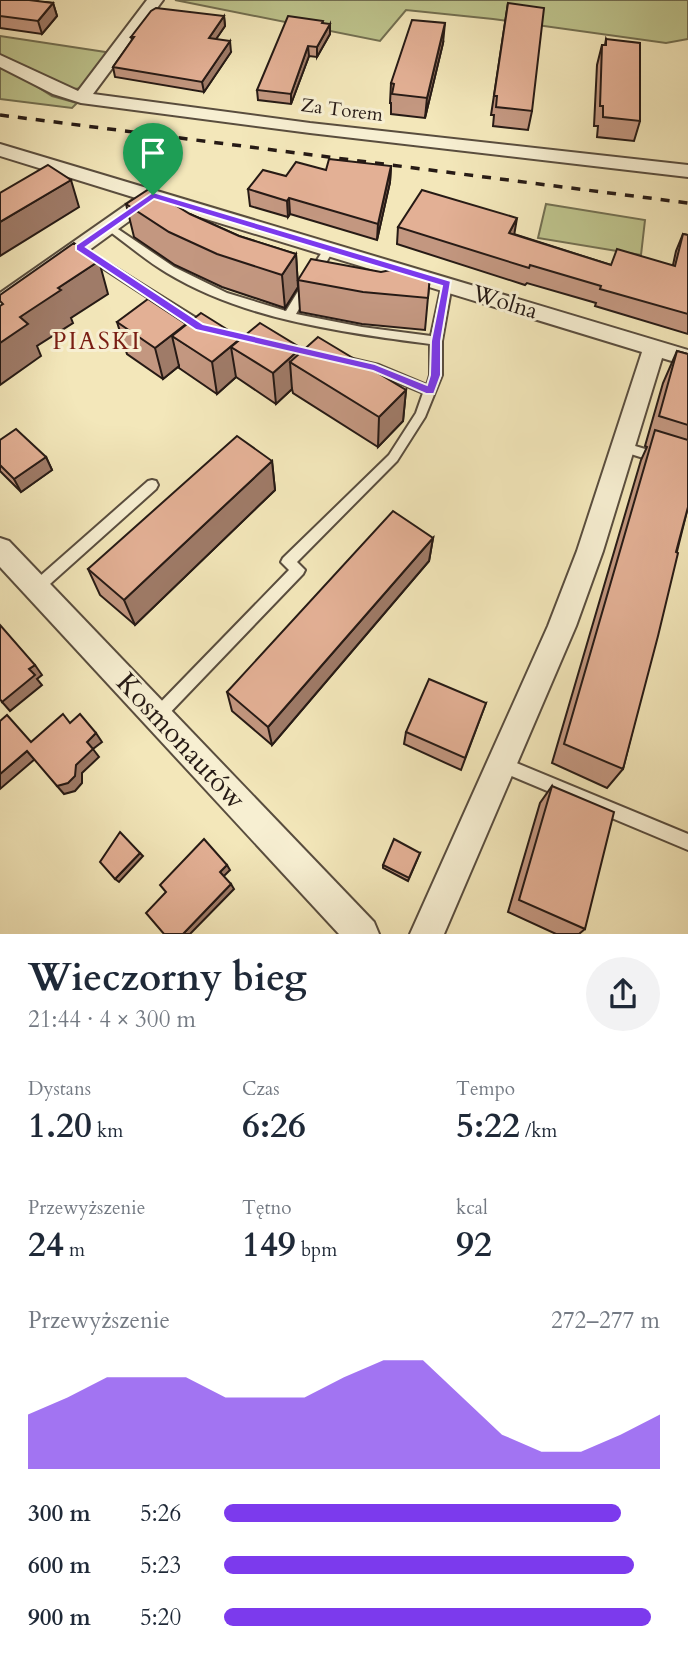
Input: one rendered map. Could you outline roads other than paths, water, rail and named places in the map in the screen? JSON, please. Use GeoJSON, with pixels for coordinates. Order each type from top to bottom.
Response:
{"type":"FeatureCollection","features":[{"type":"Feature","properties":{"kind":"street"},"geometry":{"type":"LineString","coordinates":[[81,98],[155,0]]}},
{"type":"Feature","properties":{"kind":"street","name":"Za Torem"},"geometry":{"type":"LineString","coordinates":[[0,60],[58,90],[81,98],[310,128],[688,171]]}},
{"type":"Feature","properties":{"kind":"street","name":"Wolna"},"geometry":{"type":"LineString","coordinates":[[0,150],[688,358]]}},
{"type":"Feature","properties":{"kind":"street"},"geometry":{"type":"LineString","coordinates":[[0,304],[153,195]]}},
{"type":"Feature","properties":{"kind":"street"},"geometry":{"type":"LineString","coordinates":[[427,933],[562,626],[654,348]]}},
{"type":"Feature","properties":{"kind":"street","name":"Kosmonautów"},"geometry":{"type":"LineString","coordinates":[[0,549],[362,933]]}},
{"type":"Feature","properties":{"kind":"lane"},"geometry":{"type":"LineString","coordinates":[[109,226],[170,270],[223,296],[289,316],[362,331],[436,341]]}},
{"type":"Feature","properties":{"kind":"lane"},"geometry":{"type":"LineString","coordinates":[[79,247],[200,327],[213,330]]}},
{"type":"Feature","properties":{"kind":"lane"},"geometry":{"type":"LineString","coordinates":[[289,316],[329,249]]}},
{"type":"Feature","properties":{"kind":"lane"},"geometry":{"type":"LineString","coordinates":[[156,716],[298,570],[288,562],[393,458],[421,414],[436,375],[436,341],[447,284]]}},
{"type":"Feature","properties":{"kind":"lane"},"geometry":{"type":"LineString","coordinates":[[334,358],[375,368],[430,391]]}},
{"type":"Feature","properties":{"kind":"lane"},"geometry":{"type":"LineString","coordinates":[[622,447],[688,467]]}},
{"type":"Feature","properties":{"kind":"lane"},"geometry":{"type":"LineString","coordinates":[[36,588],[152,485]]}},
{"type":"Feature","properties":{"kind":"lane"},"geometry":{"type":"LineString","coordinates":[[502,765],[688,842]]}},
{"type":"Feature","properties":{"kind":"railway"},"geometry":{"type":"LineString","coordinates":[[0,115],[688,203]]}},
{"type":"Feature","properties":{"kind":"district","name":"PIASKI"},"geometry":{"type":"Point","coordinates":[97,341]}}]}
